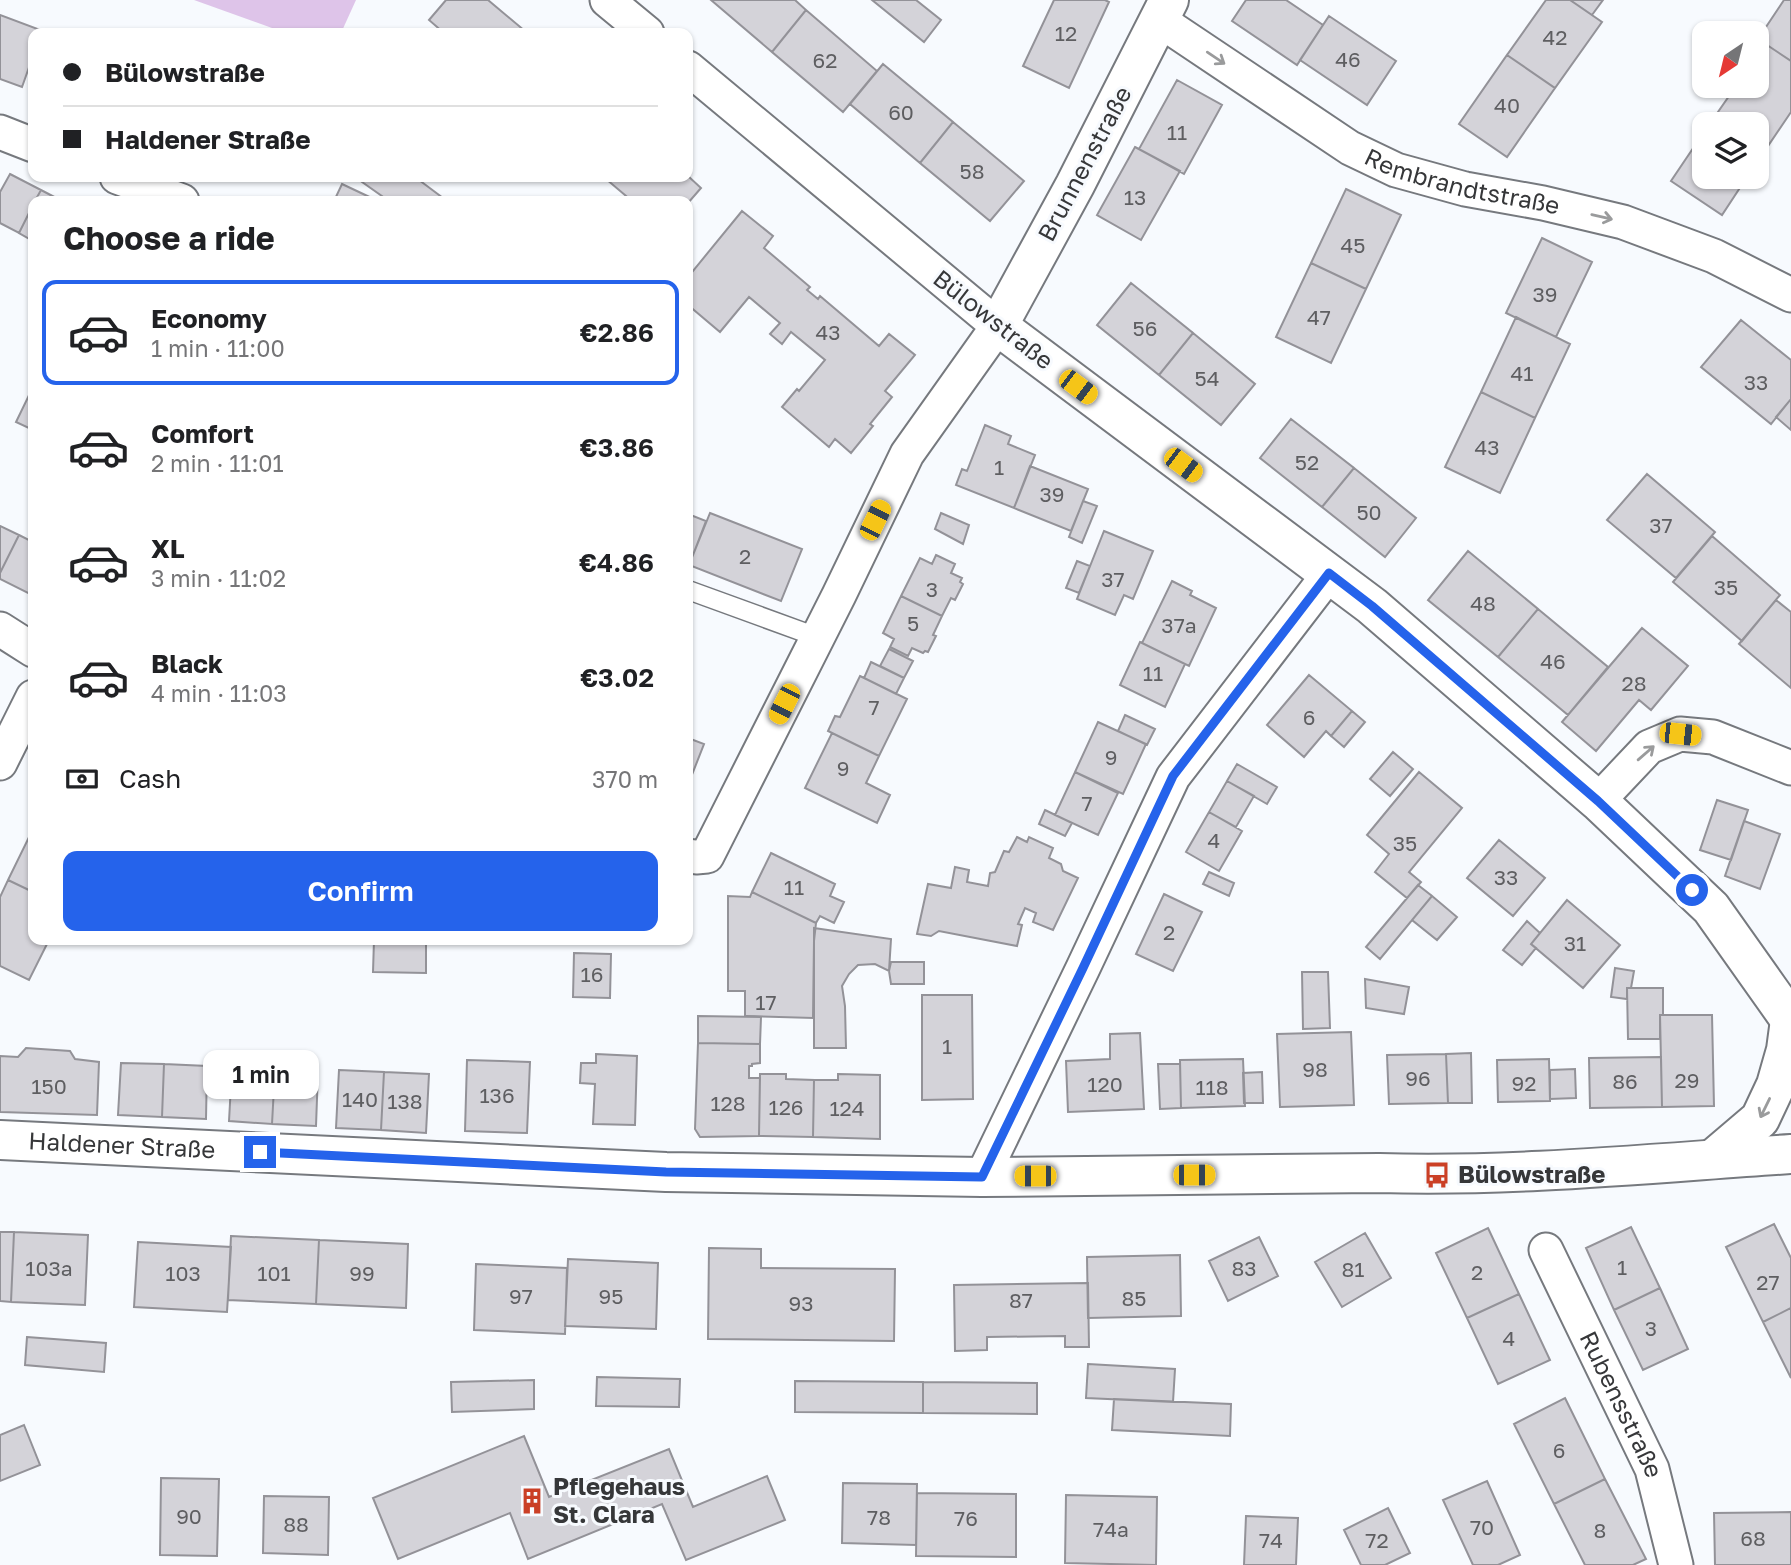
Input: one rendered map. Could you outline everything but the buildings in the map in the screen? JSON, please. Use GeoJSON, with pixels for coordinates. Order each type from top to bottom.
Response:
{"type":"FeatureCollection","features":[{"type":"Feature","properties":{"kind":"main road","name":"Brunnenstraße"},"geometry":{"type":"LineString","coordinates":[[998,326],[1075,185],[1164,10]]}},
{"type":"Feature","properties":{"kind":"main road","name":"Bülowstraße"},"geometry":{"type":"LineString","coordinates":[[998,326],[1372,606],[1598,801],[1711,908],[1791,1020]]}},
{"type":"Feature","properties":{"kind":"main road"},"geometry":{"type":"LineString","coordinates":[[1713,1159],[1760,1119],[1776,1086],[1791,1020]]}},
{"type":"Feature","properties":{"kind":"main road","name":"Haldener Straße"},"geometry":{"type":"LineString","coordinates":[[0,1140],[666,1172],[982,1177],[1365,1173],[1437,1175],[1791,1154]]}},
{"type":"Feature","properties":{"kind":"street"},"geometry":{"type":"LineString","coordinates":[[607,0],[641,28]]}},
{"type":"Feature","properties":{"kind":"street","name":"Rembrandtstraße"},"geometry":{"type":"LineString","coordinates":[[1164,10],[1350,148],[1396,170],[1465,189],[1544,203],[1623,222],[1714,256],[1791,295]]}},
{"type":"Feature","properties":{"kind":"street","name":"Bülowstraße"},"geometry":{"type":"LineString","coordinates":[[693,72],[998,326]]}},
{"type":"Feature","properties":{"kind":"street"},"geometry":{"type":"LineString","coordinates":[[0,132],[28,143]]}},
{"type":"Feature","properties":{"kind":"street"},"geometry":{"type":"LineString","coordinates":[[131,182],[168,196]]}},
{"type":"Feature","properties":{"kind":"street"},"geometry":{"type":"LineString","coordinates":[[693,857],[707,856],[907,454],[998,326]]}},
{"type":"Feature","properties":{"kind":"street"},"geometry":{"type":"LineString","coordinates":[[982,1177],[1173,776],[1329,573]]}},
{"type":"Feature","properties":{"kind":"street"},"geometry":{"type":"LineString","coordinates":[[0,629],[28,647]]}},
{"type":"Feature","properties":{"kind":"street"},"geometry":{"type":"LineString","coordinates":[[0,763],[28,707]]}},
{"type":"Feature","properties":{"kind":"street"},"geometry":{"type":"LineString","coordinates":[[1598,801],[1649,747],[1680,734],[1713,737],[1791,768]]}},
{"type":"Feature","properties":{"kind":"street","name":"Rubensstraße"},"geometry":{"type":"LineString","coordinates":[[1546,1250],[1652,1469],[1676,1565]]}},
{"type":"Feature","properties":{"kind":"lane"},"geometry":{"type":"LineString","coordinates":[[693,592],[817,637]]}},
{"type":"Feature","properties":{"kind":"shaded area"},"geometry":{"type":"Polygon","coordinates":[[[194,0],[356,0],[343,28],[272,28],[194,0]]]}},
{"type":"Feature","properties":{"kind":"place","name":"Bülowstraße"},"geometry":{"type":"Point","coordinates":[1437,1175]}},
{"type":"Feature","properties":{"kind":"place","name":"Pflegehaus St. Clara"},"geometry":{"type":"Point","coordinates":[532,1501]}},
{"type":"Feature","properties":{"kind":"route"},"geometry":{"type":"LineString","coordinates":[[260,1152],[666,1172],[982,1177],[1173,776],[1329,573],[1372,606],[1598,801],[1692,890]]}}]}
